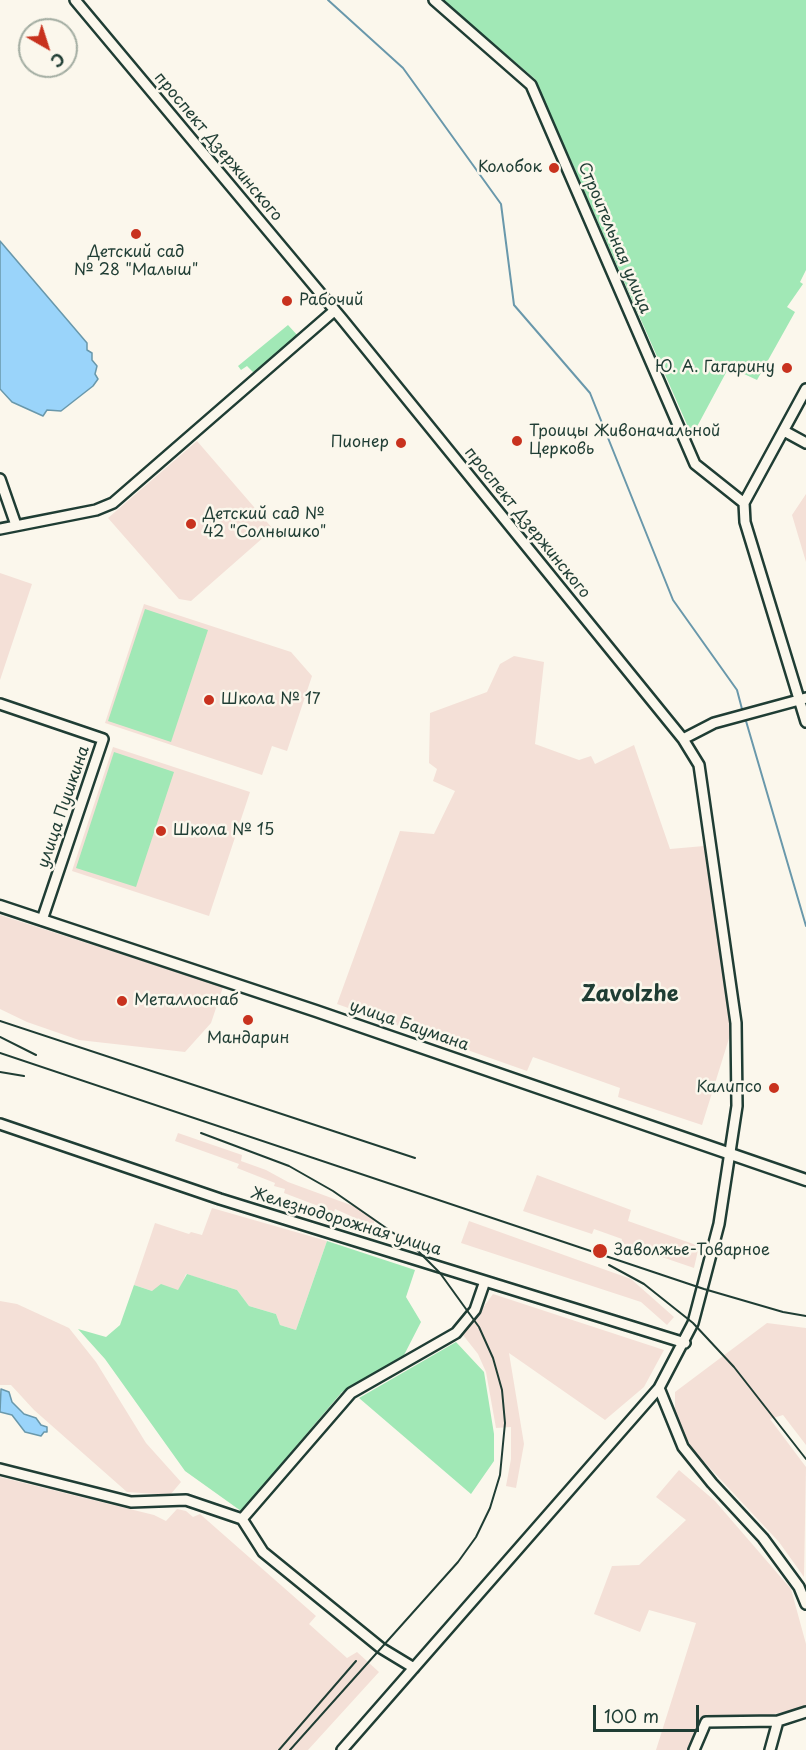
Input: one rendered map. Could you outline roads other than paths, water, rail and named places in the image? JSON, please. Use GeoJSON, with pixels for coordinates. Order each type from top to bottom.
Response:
{"type":"FeatureCollection","features":[{"type":"Feature","properties":{"kind":"main road","name":"улица Баумана"},"geometry":{"type":"LineString","coordinates":[[0,906],[566,1096],[806,1180]]}},
{"type":"Feature","properties":{"kind":"street","name":"проспект Дзержинского"},"geometry":{"type":"LineString","coordinates":[[75,0],[334,310],[683,739],[699,765],[736,1023],[737,1106],[731,1155],[704,1289],[685,1343],[659,1388],[342,1750]]}},
{"type":"Feature","properties":{"kind":"street","name":"Строительная улица"},"geometry":{"type":"LineString","coordinates":[[434,0],[531,85],[695,464],[744,503]]}},
{"type":"Feature","properties":{"kind":"street"},"geometry":{"type":"LineString","coordinates":[[0,529],[96,510],[113,503],[334,310]]}},
{"type":"Feature","properties":{"kind":"street"},"geometry":{"type":"LineString","coordinates":[[806,389],[744,503],[746,522],[803,699],[806,722]]}},
{"type":"Feature","properties":{"kind":"street"},"geometry":{"type":"LineString","coordinates":[[784,431],[806,443]]}},
{"type":"Feature","properties":{"kind":"street"},"geometry":{"type":"LineString","coordinates":[[0,479],[16,525]]}},
{"type":"Feature","properties":{"kind":"street"},"geometry":{"type":"LineString","coordinates":[[683,739],[714,723],[803,699]]}},
{"type":"Feature","properties":{"kind":"street","name":"улица Пушкина"},"geometry":{"type":"LineString","coordinates":[[0,704],[103,738],[42,920]]}},
{"type":"Feature","properties":{"kind":"street","name":"Железнодорожная улица"},"geometry":{"type":"LineString","coordinates":[[0,1124],[220,1199],[685,1343]]}},
{"type":"Feature","properties":{"kind":"street"},"geometry":{"type":"LineString","coordinates":[[242,1519],[351,1393],[456,1333],[475,1310],[485,1281]]}},
{"type":"Feature","properties":{"kind":"street"},"geometry":{"type":"LineString","coordinates":[[659,1388],[683,1447],[712,1483],[763,1538],[799,1587],[806,1604]]}},
{"type":"Feature","properties":{"kind":"street"},"geometry":{"type":"LineString","coordinates":[[0,1469],[131,1502],[186,1500],[242,1519],[263,1552],[381,1648],[414,1668]]}},
{"type":"Feature","properties":{"kind":"street"},"geometry":{"type":"LineString","coordinates":[[694,1750],[706,1722],[778,1721],[806,1712]]}},
{"type":"Feature","properties":{"kind":"street"},"geometry":{"type":"LineString","coordinates":[[770,1750],[778,1721]]}},
{"type":"Feature","properties":{"kind":"water"},"geometry":{"type":"Polygon","coordinates":[[[0,241],[87,343],[87,350],[92,353],[92,360],[97,366],[95,374],[98,379],[93,386],[61,411],[47,410],[43,416],[12,402],[0,389],[0,241]]]}},
{"type":"Feature","properties":{"kind":"water"},"geometry":{"type":"Polygon","coordinates":[[[1,1389],[9,1392],[12,1402],[24,1414],[36,1418],[41,1425],[47,1427],[47,1432],[41,1436],[25,1432],[12,1415],[0,1412],[1,1389]]]}},
{"type":"Feature","properties":{"kind":"waterway"},"geometry":{"type":"LineString","coordinates":[[328,0],[403,68],[501,204],[514,305],[590,393],[673,600],[737,690],[742,709]]}},
{"type":"Feature","properties":{"kind":"waterway"},"geometry":{"type":"LineString","coordinates":[[746,721],[806,926]]}},
{"type":"Feature","properties":{"kind":"railway"},"geometry":{"type":"LineString","coordinates":[[0,1021],[415,1158]]}},
{"type":"Feature","properties":{"kind":"railway"},"geometry":{"type":"LineString","coordinates":[[0,1037],[36,1055]]}},
{"type":"Feature","properties":{"kind":"railway"},"geometry":{"type":"LineString","coordinates":[[0,1053],[704,1289],[783,1312],[806,1316]]}},
{"type":"Feature","properties":{"kind":"railway"},"geometry":{"type":"LineString","coordinates":[[0,1072],[24,1076]]}},
{"type":"Feature","properties":{"kind":"railway"},"geometry":{"type":"LineString","coordinates":[[201,1133],[289,1166],[333,1191],[415,1248],[440,1273],[479,1327],[493,1358],[502,1390],[505,1423],[500,1475],[490,1508],[476,1537],[458,1562],[290,1750]]}},
{"type":"Feature","properties":{"kind":"railway"},"geometry":{"type":"LineString","coordinates":[[609,1265],[644,1284],[693,1323],[734,1367],[806,1459]]}},
{"type":"Feature","properties":{"kind":"railway"},"geometry":{"type":"LineString","coordinates":[[279,1750],[356,1661]]}},
{"type":"Feature","properties":{"kind":"place","name":"Колобок"},"geometry":{"type":"Point","coordinates":[554,168]}},
{"type":"Feature","properties":{"kind":"place","name":"Детский сад № 28 \"Малыш\""},"geometry":{"type":"Point","coordinates":[136,234]}},
{"type":"Feature","properties":{"kind":"place","name":"Рабочий"},"geometry":{"type":"Point","coordinates":[287,301]}},
{"type":"Feature","properties":{"kind":"place","name":"Ю. А. Гагарину"},"geometry":{"type":"Point","coordinates":[787,368]}},
{"type":"Feature","properties":{"kind":"place","name":"Троицы Живоначальной Церковь"},"geometry":{"type":"Point","coordinates":[517,441]}},
{"type":"Feature","properties":{"kind":"place","name":"Пионер"},"geometry":{"type":"Point","coordinates":[401,443]}},
{"type":"Feature","properties":{"kind":"place","name":"Детский сад № 42 \"Солнышко\""},"geometry":{"type":"Point","coordinates":[191,524]}},
{"type":"Feature","properties":{"kind":"place","name":"Школа № 17"},"geometry":{"type":"Point","coordinates":[209,700]}},
{"type":"Feature","properties":{"kind":"place","name":"Школа № 15"},"geometry":{"type":"Point","coordinates":[161,831]}},
{"type":"Feature","properties":{"kind":"place","name":"Металлоснаб"},"geometry":{"type":"Point","coordinates":[122,1001]}},
{"type":"Feature","properties":{"kind":"place","name":"Мандарин"},"geometry":{"type":"Point","coordinates":[248,1020]}},
{"type":"Feature","properties":{"kind":"place","name":"Калипсо"},"geometry":{"type":"Point","coordinates":[774,1088]}},
{"type":"Feature","properties":{"kind":"place","name":"Заволжье-Товарное"},"geometry":{"type":"Point","coordinates":[600,1251]}},
{"type":"Feature","properties":{"kind":"district","name":"Zavolzhe"},"geometry":{"type":"Point","coordinates":[630,995]}}]}
